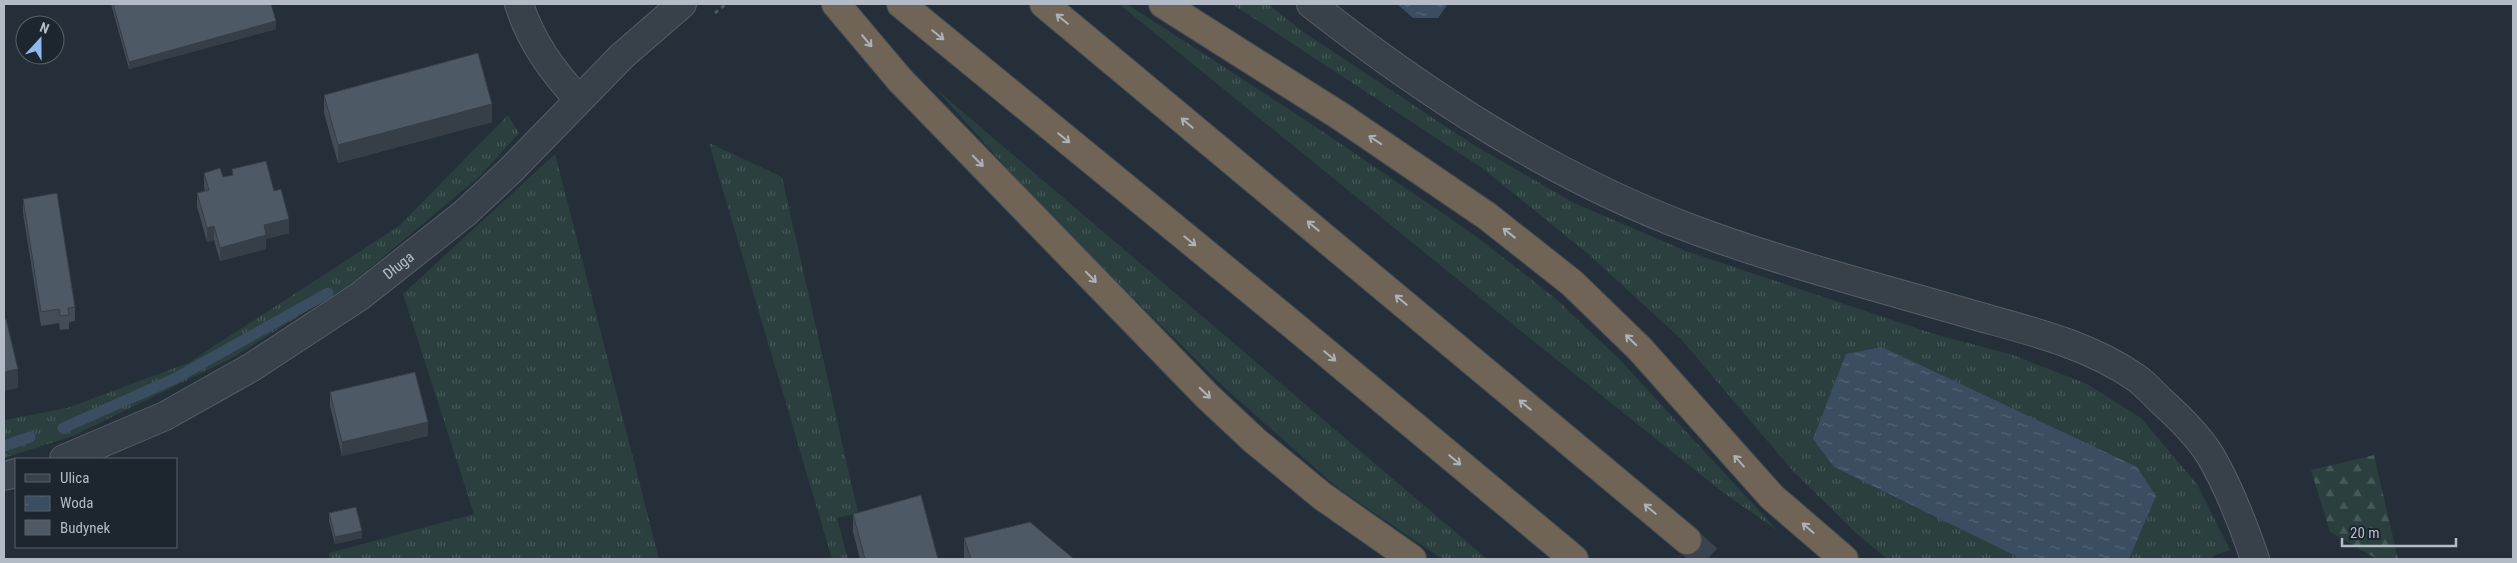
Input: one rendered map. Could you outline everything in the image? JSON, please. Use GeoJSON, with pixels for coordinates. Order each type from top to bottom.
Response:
{"type":"FeatureCollection","features":[{"type":"Feature","properties":{"kind":"highway"},"geometry":{"type":"LineString","coordinates":[[836,4],[900,80],[1207,396],[1254,440],[1322,496],[1412,559]]}},
{"type":"Feature","properties":{"kind":"highway"},"geometry":{"type":"LineString","coordinates":[[901,4],[1293,325],[1574,559]]}},
{"type":"Feature","properties":{"kind":"highway"},"geometry":{"type":"LineString","coordinates":[[1044,4],[1688,540]]}},
{"type":"Feature","properties":{"kind":"highway"},"geometry":{"type":"LineString","coordinates":[[1163,4],[1340,116],[1487,216],[1572,283],[1640,349],[1772,497],[1844,559]]}},
{"type":"Feature","properties":{"kind":"street"},"geometry":{"type":"LineString","coordinates":[[519,4],[536,45],[551,68],[578,99]]}},
{"type":"Feature","properties":{"kind":"street","name":"Długa"},"geometry":{"type":"LineString","coordinates":[[66,458],[165,416],[252,367],[360,296],[465,213],[511,170],[578,99],[622,56],[682,4]]}},
{"type":"Feature","properties":{"kind":"street"},"geometry":{"type":"LineString","coordinates":[[1311,4],[1448,103],[1522,150],[1595,189],[1692,229],[1789,262],[2014,327],[2091,352],[2136,378],[2184,422],[2209,454],[2236,508],[2255,559]]}},
{"type":"Feature","properties":{"kind":"green space"},"geometry":{"type":"Polygon","coordinates":[[[1119,4],[1127,4],[1310,123],[1473,234],[1555,298],[1620,360],[1777,530],[1725,494],[1537,344],[1119,4]]]}},
{"type":"Feature","properties":{"kind":"green space"},"geometry":{"type":"Polygon","coordinates":[[[1232,4],[1268,4],[1302,31],[1472,144],[1574,203],[1686,251],[1934,334],[2013,355],[2087,384],[2141,418],[2197,484],[2230,550],[2213,556],[2213,559],[1887,559],[1856,533],[1793,471],[1681,339],[1587,253],[1482,168],[1232,4]]]}},
{"type":"Feature","properties":{"kind":"green space"},"geometry":{"type":"Polygon","coordinates":[[[937,90],[1487,559],[1442,559],[1338,488],[1228,391],[1129,294],[1022,185],[937,90]]]}},
{"type":"Feature","properties":{"kind":"green space"},"geometry":{"type":"Polygon","coordinates":[[[508,115],[519,133],[481,175],[351,284],[230,359],[73,436],[4,458],[4,420],[67,408],[188,363],[399,226],[508,115]]]}},
{"type":"Feature","properties":{"kind":"green space"},"geometry":{"type":"Polygon","coordinates":[[[709,143],[782,177],[858,513],[837,518],[848,559],[832,559],[709,143]]]}},
{"type":"Feature","properties":{"kind":"green space"},"geometry":{"type":"Polygon","coordinates":[[[555,154],[659,559],[330,559],[329,553],[474,514],[403,294],[555,154]]]}},
{"type":"Feature","properties":{"kind":"green space"},"geometry":{"type":"Polygon","coordinates":[[[2374,455],[2398,559],[2377,559],[2330,532],[2311,470],[2374,455]]]}},
{"type":"Feature","properties":{"kind":"water"},"geometry":{"type":"Polygon","coordinates":[[[1397,4],[1448,4],[1438,18],[1413,18],[1397,4]]]}},
{"type":"Feature","properties":{"kind":"water"},"geometry":{"type":"Polygon","coordinates":[[[1882,347],[2137,467],[2156,496],[2129,559],[2022,559],[1834,467],[1813,439],[1846,354],[1882,347]]]}},
{"type":"Feature","properties":{"kind":"building"},"geometry":{"type":"Polygon","coordinates":[[[113,4],[271,4],[276,21],[129,62],[113,4]]]}},
{"type":"Feature","properties":{"kind":"building"},"geometry":{"type":"Polygon","coordinates":[[[478,53],[492,104],[338,145],[324,95],[478,53]]]}},
{"type":"Feature","properties":{"kind":"building"},"geometry":{"type":"Polygon","coordinates":[[[266,161],[274,191],[281,189],[289,219],[264,225],[266,235],[220,248],[214,226],[207,228],[197,193],[209,190],[204,173],[220,168],[223,177],[233,175],[232,169],[266,161]]]}},
{"type":"Feature","properties":{"kind":"building"},"geometry":{"type":"Polygon","coordinates":[[[57,193],[75,307],[68,308],[69,315],[60,316],[59,309],[41,312],[23,199],[57,193]]]}},
{"type":"Feature","properties":{"kind":"building"},"geometry":{"type":"Polygon","coordinates":[[[6,319],[18,369],[4,372],[4,320],[6,319]]]}},
{"type":"Feature","properties":{"kind":"building"},"geometry":{"type":"Polygon","coordinates":[[[415,372],[428,422],[342,442],[330,392],[415,372]]]}},
{"type":"Feature","properties":{"kind":"building"},"geometry":{"type":"Polygon","coordinates":[[[921,495],[938,559],[865,559],[853,514],[921,495]]]}},
{"type":"Feature","properties":{"kind":"building"},"geometry":{"type":"Polygon","coordinates":[[[356,507],[362,531],[335,537],[329,513],[356,507]]]}},
{"type":"Feature","properties":{"kind":"building"},"geometry":{"type":"Polygon","coordinates":[[[1030,522],[1074,559],[971,559],[964,538],[1030,522]]]}},
{"type":"Feature","properties":{"kind":"waterway"},"geometry":{"type":"LineString","coordinates":[[63,428],[174,379],[328,293]]}},
{"type":"Feature","properties":{"kind":"waterway"},"geometry":{"type":"LineString","coordinates":[[4,446],[30,437]]}},
{"type":"Feature","properties":{"kind":"tunnel"},"geometry":{"type":"LineString","coordinates":[[1687,540],[1708,559]]}}]}
